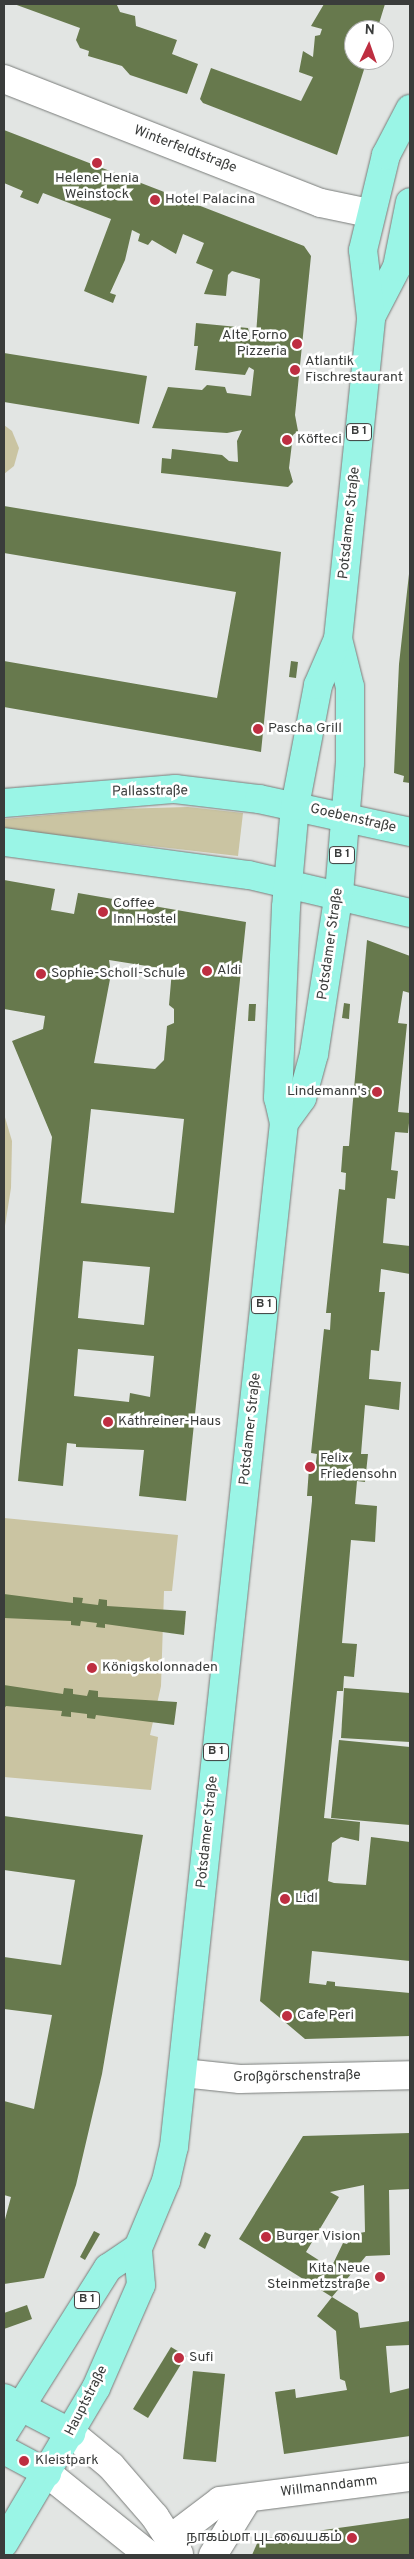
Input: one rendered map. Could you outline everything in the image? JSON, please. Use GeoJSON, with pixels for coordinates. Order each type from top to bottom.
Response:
{"type":"FeatureCollection","features":[{"type":"Feature","properties":{"kind":"main road","name":"Potsdamer Straße"},"geometry":{"type":"LineString","coordinates":[[138,2248],[171,2164],[183,2073],[284,1123],[278,1098],[287,882],[295,806],[318,684],[338,639],[371,317],[362,257],[370,212],[386,155],[410,109]]}},
{"type":"Feature","properties":{"kind":"main road","name":"Potsdamer Straße"},"geometry":{"type":"LineString","coordinates":[[371,317],[398,267],[409,208]]}},
{"type":"Feature","properties":{"kind":"main road","name":"Potsdamer Straße"},"geometry":{"type":"LineString","coordinates":[[284,1123],[302,1098],[314,1054],[339,893],[346,817],[350,687],[338,639]]}},
{"type":"Feature","properties":{"kind":"main road","name":"Pallasstraße"},"geometry":{"type":"LineString","coordinates":[[4,802],[175,789],[295,806]]}},
{"type":"Feature","properties":{"kind":"main road","name":"Goebenstraße"},"geometry":{"type":"LineString","coordinates":[[295,806],[410,832]]}},
{"type":"Feature","properties":{"kind":"main road"},"geometry":{"type":"LineString","coordinates":[[4,842],[287,882],[339,893],[410,913]]}},
{"type":"Feature","properties":{"kind":"main road","name":"B 1"},"geometry":{"type":"LineString","coordinates":[[4,2433],[13,2401],[108,2268],[138,2248]]}},
{"type":"Feature","properties":{"kind":"main road","name":"Hauptstraße"},"geometry":{"type":"LineString","coordinates":[[4,2543],[47,2474],[96,2388],[141,2285],[138,2248]]}},
{"type":"Feature","properties":{"kind":"main road"},"geometry":{"type":"LineString","coordinates":[[13,2401],[71,2433]]}},
{"type":"Feature","properties":{"kind":"main road"},"geometry":{"type":"LineString","coordinates":[[4,2450],[47,2474]]}},
{"type":"Feature","properties":{"kind":"street","name":"Winterfeldtstraße"},"geometry":{"type":"LineString","coordinates":[[4,79],[321,203],[370,212]]}},
{"type":"Feature","properties":{"kind":"street","name":"Großgörschenstraße"},"geometry":{"type":"LineString","coordinates":[[183,2073],[240,2079],[410,2075]]}},
{"type":"Feature","properties":{"kind":"street"},"geometry":{"type":"LineString","coordinates":[[71,2433],[111,2466],[166,2551]]}},
{"type":"Feature","properties":{"kind":"street"},"geometry":{"type":"LineString","coordinates":[[47,2474],[166,2551]]}},
{"type":"Feature","properties":{"kind":"street","name":"Willmanndamm"},"geometry":{"type":"LineString","coordinates":[[166,2551],[220,2501],[410,2477]]}},
{"type":"Feature","properties":{"kind":"street"},"geometry":{"type":"LineString","coordinates":[[213,2555],[248,2498]]}},
{"type":"Feature","properties":{"kind":"shaded area"},"geometry":{"type":"Polygon","coordinates":[[[4,425],[12,431],[19,448],[14,466],[4,474],[4,425]]]}},
{"type":"Feature","properties":{"kind":"shaded area"},"geometry":{"type":"Polygon","coordinates":[[[188,807],[243,813],[238,856],[4,829],[4,819],[116,809],[188,807]]]}},
{"type":"Feature","properties":{"kind":"shaded area"},"geometry":{"type":"Polygon","coordinates":[[[4,1114],[12,1141],[11,1188],[4,1232],[4,1114]]]}},
{"type":"Feature","properties":{"kind":"shaded area"},"geometry":{"type":"Polygon","coordinates":[[[4,1518],[178,1535],[172,1591],[164,1591],[161,1686],[150,1735],[158,1737],[151,1790],[4,1777],[4,1518]]]}},
{"type":"Feature","properties":{"kind":"building"},"geometry":{"type":"Polygon","coordinates":[[[14,4],[117,5],[120,12],[135,16],[136,26],[177,40],[172,54],[198,64],[187,94],[130,75],[122,66],[88,56],[89,51],[80,48],[76,40],[80,28],[14,4]]]}},
{"type":"Feature","properties":{"kind":"building"},"geometry":{"type":"Polygon","coordinates":[[[324,4],[385,4],[380,20],[344,20],[344,70],[364,70],[337,155],[203,103],[200,99],[211,68],[301,101],[313,77],[299,72],[303,51],[313,57],[315,36],[320,35],[322,29],[311,26],[324,4]]]}},
{"type":"Feature","properties":{"kind":"building"},"geometry":{"type":"Polygon","coordinates":[[[4,130],[304,246],[311,256],[295,415],[298,431],[293,435],[289,468],[293,482],[288,487],[161,473],[162,458],[171,459],[172,449],[222,455],[229,461],[238,462],[237,441],[242,430],[227,433],[152,428],[168,387],[202,390],[207,385],[225,387],[227,393],[251,396],[254,370],[249,367],[245,375],[195,370],[198,346],[194,346],[196,323],[248,328],[250,335],[256,335],[260,279],[232,271],[228,275],[226,296],[204,294],[213,270],[196,263],[204,243],[183,234],[176,254],[152,240],[148,245],[138,241],[140,234],[132,230],[125,260],[110,293],[116,295],[113,303],[84,291],[111,219],[43,193],[38,204],[20,197],[23,191],[4,183],[4,130]]]}},
{"type":"Feature","properties":{"kind":"building"},"geometry":{"type":"Polygon","coordinates":[[[4,353],[147,376],[139,424],[4,402],[4,353]]]}},
{"type":"Feature","properties":{"kind":"building"},"geometry":{"type":"Polygon","coordinates":[[[4,506],[281,552],[261,752],[4,707],[4,661],[217,698],[236,592],[4,553],[4,506]]]}},
{"type":"Feature","properties":{"kind":"building"},"geometry":{"type":"Polygon","coordinates":[[[409,574],[410,783],[403,782],[404,776],[394,773],[399,664],[409,574]]]}},
{"type":"Feature","properties":{"kind":"building"},"geometry":{"type":"Polygon","coordinates":[[[291,661],[298,662],[296,678],[289,677],[291,661]]]}},
{"type":"Feature","properties":{"kind":"building"},"geometry":{"type":"Polygon","coordinates":[[[4,880],[55,889],[51,910],[74,914],[78,893],[246,922],[186,1501],[139,1496],[144,1450],[76,1447],[76,1444],[67,1443],[63,1486],[18,1481],[52,1137],[12,1041],[43,1029],[45,1016],[4,1009],[4,880]],[[109,960],[111,974],[94,1063],[155,1069],[164,1060],[167,1026],[174,1023],[174,1009],[169,1005],[172,970],[109,960]],[[91,1109],[81,1203],[174,1213],[184,1119],[91,1109]],[[83,1261],[78,1318],[144,1325],[150,1267],[83,1261]],[[78,1349],[74,1396],[129,1402],[130,1393],[150,1397],[154,1356],[78,1349]]]}},
{"type":"Feature","properties":{"kind":"building"},"geometry":{"type":"Polygon","coordinates":[[[367,940],[410,956],[410,993],[403,991],[398,1023],[407,1024],[398,1112],[410,1113],[408,1133],[395,1132],[391,1170],[398,1171],[395,1199],[387,1198],[383,1243],[410,1246],[410,1274],[381,1269],[379,1292],[385,1292],[379,1351],[371,1350],[369,1379],[401,1382],[399,1410],[365,1405],[361,1454],[368,1454],[365,1482],[357,1481],[355,1504],[377,1506],[375,1542],[351,1540],[342,1643],[357,1644],[354,1677],[344,1676],[343,1691],[337,1691],[324,1818],[360,1822],[359,1841],[341,1837],[332,1843],[328,1881],[334,1883],[366,1885],[371,1837],[410,1842],[410,1961],[312,1951],[309,1983],[326,1985],[327,1981],[335,1982],[335,1986],[410,1993],[410,2036],[305,2039],[260,2001],[312,1501],[312,1496],[307,1496],[309,1468],[315,1469],[317,1454],[311,1453],[324,1329],[330,1330],[331,1313],[326,1313],[339,1189],[345,1190],[346,1173],[341,1172],[343,1146],[349,1146],[367,940]]]}},
{"type":"Feature","properties":{"kind":"building"},"geometry":{"type":"Polygon","coordinates":[[[344,1003],[350,1004],[349,1019],[342,1018],[344,1003]]]}},
{"type":"Feature","properties":{"kind":"building"},"geometry":{"type":"Polygon","coordinates":[[[249,1004],[256,1004],[255,1021],[248,1021],[249,1004]]]}},
{"type":"Feature","properties":{"kind":"building"},"geometry":{"type":"Polygon","coordinates":[[[4,1594],[73,1603],[73,1597],[83,1598],[82,1603],[98,1605],[99,1599],[107,1600],[107,1606],[186,1611],[184,1635],[105,1624],[105,1628],[96,1627],[97,1623],[81,1621],[80,1626],[71,1625],[71,1621],[4,1618],[4,1594]]]}},
{"type":"Feature","properties":{"kind":"building"},"geometry":{"type":"Polygon","coordinates":[[[4,1685],[63,1694],[64,1688],[73,1689],[73,1694],[87,1696],[89,1690],[98,1691],[98,1697],[177,1702],[174,1725],[96,1715],[95,1719],[87,1718],[87,1714],[71,1712],[71,1717],[61,1716],[62,1711],[6,1706],[4,1709],[4,1685]]]}},
{"type":"Feature","properties":{"kind":"building"},"geometry":{"type":"Polygon","coordinates":[[[344,1688],[410,1693],[410,1742],[341,1738],[344,1688]]]}},
{"type":"Feature","properties":{"kind":"building"},"geometry":{"type":"Polygon","coordinates":[[[339,1740],[410,1747],[410,1825],[331,1818],[339,1740]]]}},
{"type":"Feature","properties":{"kind":"building"},"geometry":{"type":"Polygon","coordinates":[[[4,1816],[143,1835],[102,2074],[76,2185],[44,2278],[4,2284],[4,2223],[11,2197],[4,2195],[4,2101],[34,2109],[52,2015],[4,2009],[4,1957],[61,1965],[75,1880],[4,1870],[4,1816]]]}},
{"type":"Feature","properties":{"kind":"building"},"geometry":{"type":"Polygon","coordinates":[[[410,2133],[410,2189],[389,2190],[390,2255],[366,2256],[332,2297],[239,2239],[303,2136],[410,2133]],[[364,2185],[330,2192],[339,2197],[306,2252],[331,2268],[343,2243],[347,2244],[354,2234],[365,2232],[364,2185]]]}},
{"type":"Feature","properties":{"kind":"building"},"geometry":{"type":"Polygon","coordinates":[[[94,2231],[100,2234],[85,2260],[80,2257],[94,2231]]]}},
{"type":"Feature","properties":{"kind":"building"},"geometry":{"type":"Polygon","coordinates":[[[205,2232],[211,2235],[205,2249],[198,2245],[205,2232]]]}},
{"type":"Feature","properties":{"kind":"building"},"geometry":{"type":"Polygon","coordinates":[[[332,2297],[358,2313],[360,2328],[410,2321],[410,2345],[386,2346],[390,2393],[410,2388],[410,2436],[284,2454],[275,2392],[295,2389],[296,2398],[347,2390],[345,2381],[340,2379],[336,2331],[317,2316],[332,2297]]]}},
{"type":"Feature","properties":{"kind":"building"},"geometry":{"type":"Polygon","coordinates":[[[27,2305],[32,2319],[4,2329],[4,2313],[27,2305]]]}},
{"type":"Feature","properties":{"kind":"building"},"geometry":{"type":"Polygon","coordinates":[[[171,2347],[186,2356],[148,2418],[133,2409],[171,2347]]]}},
{"type":"Feature","properties":{"kind":"building"},"geometry":{"type":"Polygon","coordinates":[[[193,2371],[225,2374],[216,2462],[183,2459],[193,2371]]]}},
{"type":"Feature","properties":{"kind":"building"},"geometry":{"type":"Polygon","coordinates":[[[410,2518],[410,2555],[252,2555],[259,2539],[410,2518]]]}},
{"type":"Feature","properties":{"kind":"place","name":"Helene Henia Weinstock"},"geometry":{"type":"Point","coordinates":[97,163]}},
{"type":"Feature","properties":{"kind":"place","name":"Hotel Palacina"},"geometry":{"type":"Point","coordinates":[155,200]}},
{"type":"Feature","properties":{"kind":"place","name":"Alte Forno Pizzeria"},"geometry":{"type":"Point","coordinates":[297,344]}},
{"type":"Feature","properties":{"kind":"place","name":"Atlantik Fischrestaurant"},"geometry":{"type":"Point","coordinates":[295,370]}},
{"type":"Feature","properties":{"kind":"place","name":"Köfteci"},"geometry":{"type":"Point","coordinates":[287,440]}},
{"type":"Feature","properties":{"kind":"place","name":"Pascha Grill"},"geometry":{"type":"Point","coordinates":[258,729]}},
{"type":"Feature","properties":{"kind":"place","name":"Coffee Inn Hostel"},"geometry":{"type":"Point","coordinates":[103,912]}},
{"type":"Feature","properties":{"kind":"place","name":"Aldi"},"geometry":{"type":"Point","coordinates":[207,971]}},
{"type":"Feature","properties":{"kind":"place","name":"Sophie-Scholl-Schule"},"geometry":{"type":"Point","coordinates":[41,974]}},
{"type":"Feature","properties":{"kind":"place","name":"Lindemann's"},"geometry":{"type":"Point","coordinates":[377,1092]}},
{"type":"Feature","properties":{"kind":"place","name":"Kathreiner-Haus"},"geometry":{"type":"Point","coordinates":[108,1422]}},
{"type":"Feature","properties":{"kind":"place","name":"Felix Friedensohn"},"geometry":{"type":"Point","coordinates":[310,1467]}},
{"type":"Feature","properties":{"kind":"place","name":"Königskolonnaden"},"geometry":{"type":"Point","coordinates":[92,1668]}},
{"type":"Feature","properties":{"kind":"place","name":"Lidl"},"geometry":{"type":"Point","coordinates":[285,1899]}},
{"type":"Feature","properties":{"kind":"place","name":"Cafe Peri"},"geometry":{"type":"Point","coordinates":[287,2016]}},
{"type":"Feature","properties":{"kind":"place","name":"Burger Vision"},"geometry":{"type":"Point","coordinates":[266,2237]}},
{"type":"Feature","properties":{"kind":"place","name":"Kita Neue Steinmetzstraße"},"geometry":{"type":"Point","coordinates":[380,2277]}},
{"type":"Feature","properties":{"kind":"place","name":"Sufi"},"geometry":{"type":"Point","coordinates":[179,2358]}},
{"type":"Feature","properties":{"kind":"place","name":"Kleistpark"},"geometry":{"type":"Point","coordinates":[24,2461]}},
{"type":"Feature","properties":{"kind":"place","name":"நாகம்மா புடவையகம்"},"geometry":{"type":"Point","coordinates":[352,2538]}}]}
